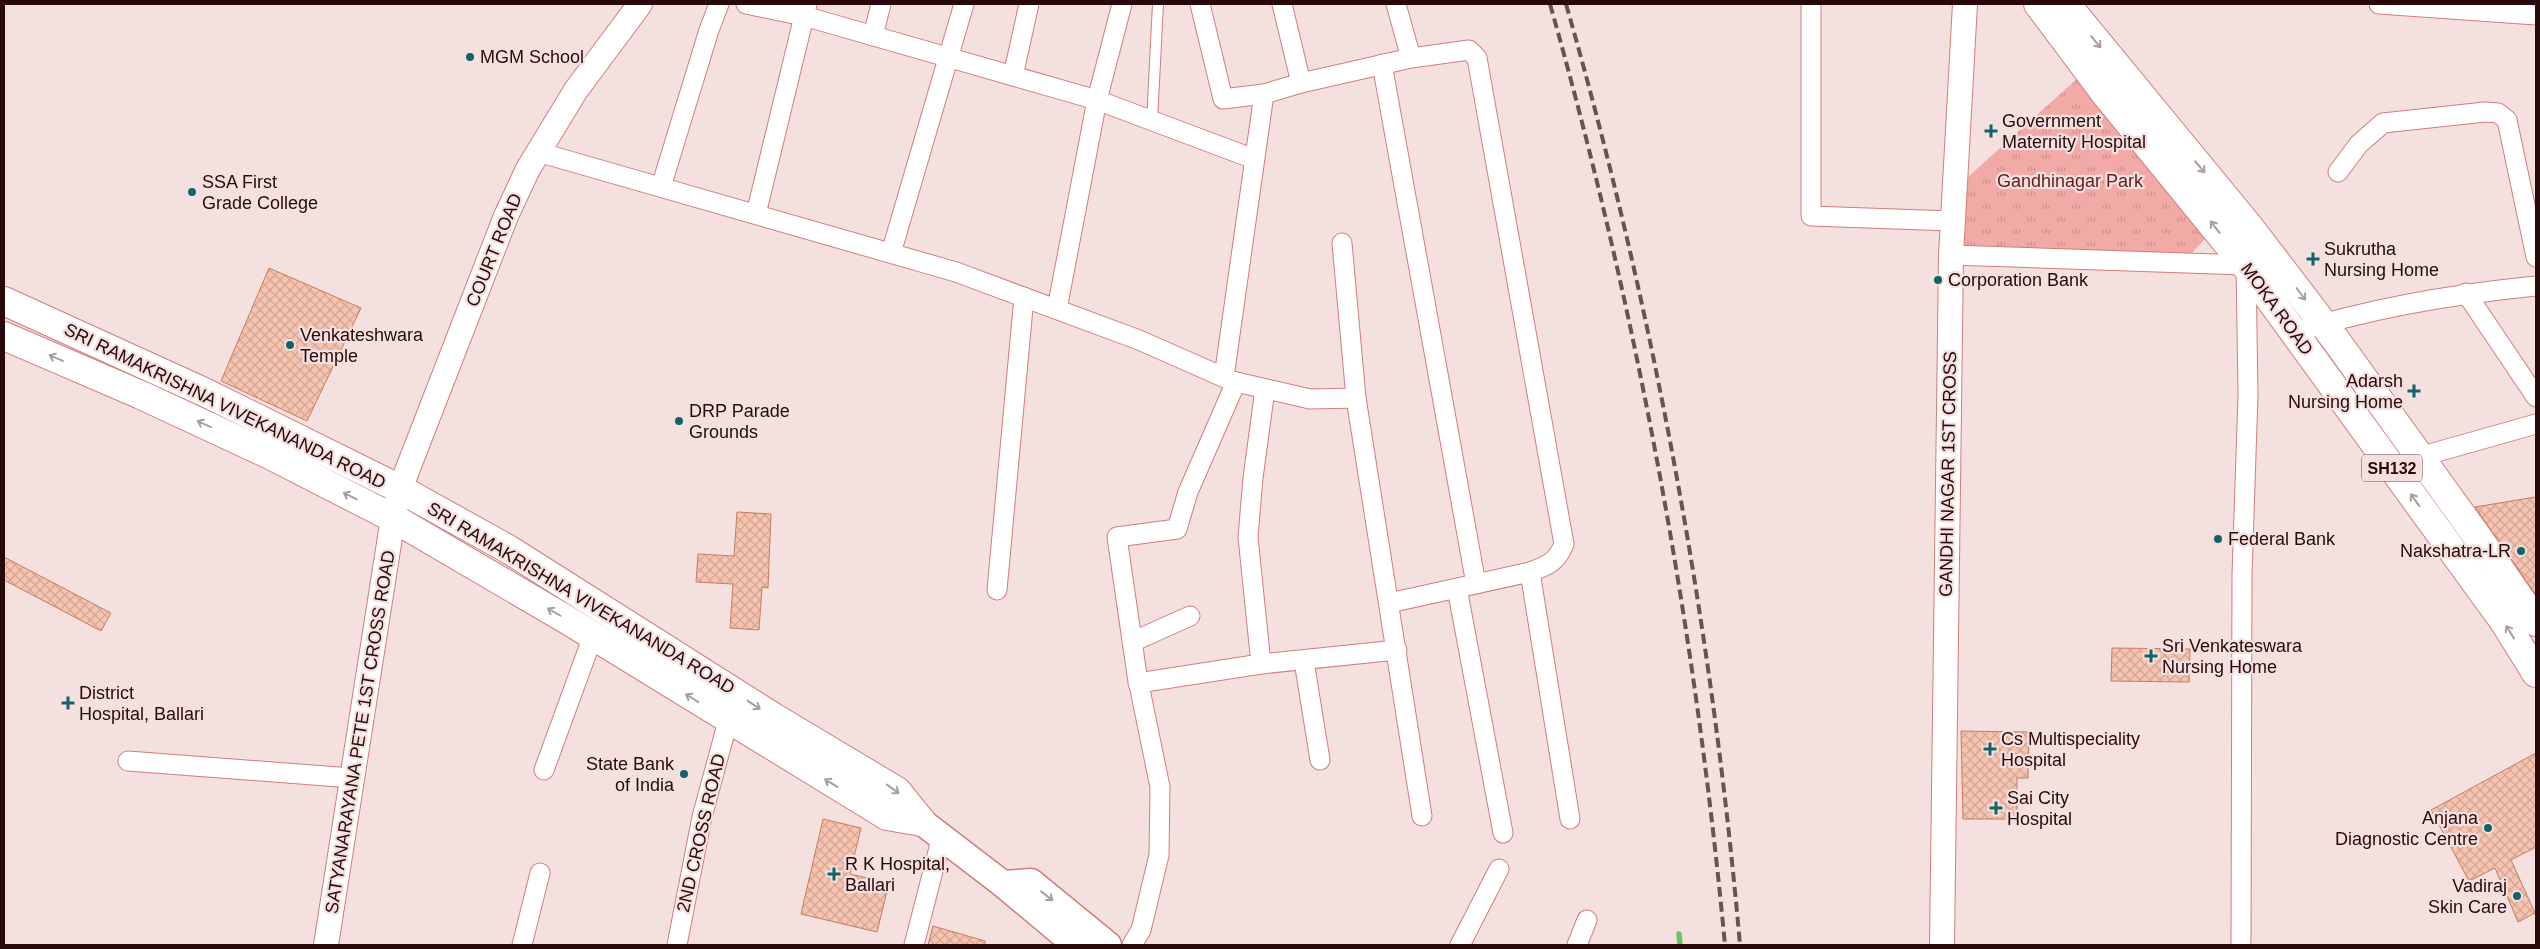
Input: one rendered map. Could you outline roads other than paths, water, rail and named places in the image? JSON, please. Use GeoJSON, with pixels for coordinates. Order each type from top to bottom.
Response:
{"type":"FeatureCollection","features":[{"type":"Feature","properties":{"kind":"main road","name":"MOKA ROAD"},"geometry":{"type":"LineString","coordinates":[[2038,4],[2107,96],[2245,265],[2505,623],[2536,673]]}},
{"type":"Feature","properties":{"kind":"main road","name":"MOKA ROAD"},"geometry":{"type":"LineString","coordinates":[[2066,4],[2263,244],[2329,331],[2536,622]]}},
{"type":"Feature","properties":{"kind":"main road","name":"SRI RAMAKRISHNA VIVEKANANDA ROAD"},"geometry":{"type":"LineString","coordinates":[[4,301],[204,392],[400,489],[508,549],[775,718],[897,791],[932,829],[1003,884],[1076,945]]}},
{"type":"Feature","properties":{"kind":"main road","name":"SRI RAMAKRISHNA VIVEKANANDA ROAD"},"geometry":{"type":"LineString","coordinates":[[4,336],[141,395],[270,455],[394,518],[594,636],[887,816],[932,829]]}},
{"type":"Feature","properties":{"kind":"main road"},"geometry":{"type":"LineString","coordinates":[[1049,945],[1014,913],[1003,884],[1031,882],[1108,945]]}},
{"type":"Feature","properties":{"kind":"street","name":"COURT ROAD"},"geometry":{"type":"LineString","coordinates":[[394,518],[400,489],[506,216],[538,152],[576,90],[640,4]]}},
{"type":"Feature","properties":{"kind":"street"},"geometry":{"type":"LineString","coordinates":[[661,187],[709,30],[719,4]]}},
{"type":"Feature","properties":{"kind":"street"},"geometry":{"type":"LineString","coordinates":[[746,4],[805,10],[872,36],[1097,100],[1254,159]]}},
{"type":"Feature","properties":{"kind":"street"},"geometry":{"type":"LineString","coordinates":[[872,36],[881,4]]}},
{"type":"Feature","properties":{"kind":"street"},"geometry":{"type":"LineString","coordinates":[[891,253],[964,4]]}},
{"type":"Feature","properties":{"kind":"street"},"geometry":{"type":"LineString","coordinates":[[1013,76],[1029,4]]}},
{"type":"Feature","properties":{"kind":"street"},"geometry":{"type":"LineString","coordinates":[[1057,309],[1097,100],[1122,4]]}},
{"type":"Feature","properties":{"kind":"street"},"geometry":{"type":"LineString","coordinates":[[1200,4],[1223,99],[1264,94],[1301,83],[1411,58],[1469,50],[1477,58],[1564,544],[1560,556],[1551,564],[1530,572],[1390,603]]}},
{"type":"Feature","properties":{"kind":"street"},"geometry":{"type":"LineString","coordinates":[[1282,4],[1301,83]]}},
{"type":"Feature","properties":{"kind":"street"},"geometry":{"type":"LineString","coordinates":[[1396,4],[1411,58]]}},
{"type":"Feature","properties":{"kind":"street"},"geometry":{"type":"LineString","coordinates":[[1810,4],[1811,216],[1952,221]]}},
{"type":"Feature","properties":{"kind":"street","name":"GANDHI NAGAR 1ST CROSS"},"geometry":{"type":"LineString","coordinates":[[1942,945],[1951,255],[1965,4]]}},
{"type":"Feature","properties":{"kind":"street"},"geometry":{"type":"LineString","coordinates":[[2379,4],[2536,15]]}},
{"type":"Feature","properties":{"kind":"street"},"geometry":{"type":"LineString","coordinates":[[756,214],[805,10]]}},
{"type":"Feature","properties":{"kind":"street"},"geometry":{"type":"LineString","coordinates":[[1382,64],[1476,584]]}},
{"type":"Feature","properties":{"kind":"street"},"geometry":{"type":"LineString","coordinates":[[1132,945],[1141,930],[1160,855],[1160,787],[1138,683],[1117,537],[1177,529],[1188,492],[1230,379],[1254,159],[1264,94]]}},
{"type":"Feature","properties":{"kind":"street"},"geometry":{"type":"LineString","coordinates":[[2338,172],[2358,144],[2383,123],[2485,112],[2498,113],[2507,120],[2536,257]]}},
{"type":"Feature","properties":{"kind":"street"},"geometry":{"type":"LineString","coordinates":[[538,152],[956,272],[1139,340],[1230,379],[1310,400],[1356,398]]}},
{"type":"Feature","properties":{"kind":"street"},"geometry":{"type":"LineString","coordinates":[[1342,243],[1356,398],[1390,603],[1422,816]]}},
{"type":"Feature","properties":{"kind":"street"},"geometry":{"type":"LineString","coordinates":[[2241,945],[2242,576],[2248,394],[2245,265],[2263,244]]}},
{"type":"Feature","properties":{"kind":"street"},"geometry":{"type":"LineString","coordinates":[[1951,255],[2245,265]]}},
{"type":"Feature","properties":{"kind":"street"},"geometry":{"type":"LineString","coordinates":[[2292,332],[2329,331],[2466,293],[2536,286]]}},
{"type":"Feature","properties":{"kind":"street"},"geometry":{"type":"LineString","coordinates":[[2466,293],[2536,397]]}},
{"type":"Feature","properties":{"kind":"street"},"geometry":{"type":"LineString","coordinates":[[998,590],[1024,297]]}},
{"type":"Feature","properties":{"kind":"street"},"geometry":{"type":"LineString","coordinates":[[1261,664],[1248,536],[1253,478],[1265,389]]}},
{"type":"Feature","properties":{"kind":"street"},"geometry":{"type":"LineString","coordinates":[[2419,456],[2536,424]]}},
{"type":"Feature","properties":{"kind":"street","name":"SATYANARAYANA PETE 1ST CROSS ROAD"},"geometry":{"type":"LineString","coordinates":[[326,945],[394,518]]}},
{"type":"Feature","properties":{"kind":"street"},"geometry":{"type":"LineString","coordinates":[[1530,572],[1570,819]]}},
{"type":"Feature","properties":{"kind":"street"},"geometry":{"type":"LineString","coordinates":[[1457,588],[1503,833]]}},
{"type":"Feature","properties":{"kind":"street"},"geometry":{"type":"LineString","coordinates":[[1132,642],[1190,616]]}},
{"type":"Feature","properties":{"kind":"street"},"geometry":{"type":"LineString","coordinates":[[544,770],[594,636]]}},
{"type":"Feature","properties":{"kind":"street"},"geometry":{"type":"LineString","coordinates":[[1138,683],[1261,664],[1397,650]]}},
{"type":"Feature","properties":{"kind":"street"},"geometry":{"type":"LineString","coordinates":[[1304,660],[1320,760]]}},
{"type":"Feature","properties":{"kind":"street","name":"2ND CROSS ROAD"},"geometry":{"type":"LineString","coordinates":[[677,945],[702,817],[728,720]]}},
{"type":"Feature","properties":{"kind":"street"},"geometry":{"type":"LineString","coordinates":[[128,761],[352,778]]}},
{"type":"Feature","properties":{"kind":"street"},"geometry":{"type":"LineString","coordinates":[[914,945],[932,829]]}},
{"type":"Feature","properties":{"kind":"street"},"geometry":{"type":"LineString","coordinates":[[1460,945],[1499,869]]}},
{"type":"Feature","properties":{"kind":"street"},"geometry":{"type":"LineString","coordinates":[[522,945],[540,873]]}},
{"type":"Feature","properties":{"kind":"street"},"geometry":{"type":"LineString","coordinates":[[1577,945],[1587,920]]}},
{"type":"Feature","properties":{"kind":"lane"},"geometry":{"type":"LineString","coordinates":[[1152,121],[1158,4]]}},
{"type":"Feature","properties":{"kind":"waterway"},"geometry":{"type":"LineString","coordinates":[[1679,934],[1680,945]]}},
{"type":"Feature","properties":{"kind":"railway"},"geometry":{"type":"LineString","coordinates":[[1550,4],[1610,236],[1659,470],[1697,707],[1725,945]]}},
{"type":"Feature","properties":{"kind":"railway"},"geometry":{"type":"LineString","coordinates":[[1566,4],[1598,120],[1626,236],[1676,470],[1696,588],[1713,707],[1740,945]]}},
{"type":"Feature","properties":{"kind":"place","name":"MGM School"},"geometry":{"type":"Point","coordinates":[470,57]}},
{"type":"Feature","properties":{"kind":"place","name":"Government Maternity Hospital"},"geometry":{"type":"Point","coordinates":[1991,131]}},
{"type":"Feature","properties":{"kind":"place","name":"SSA First Grade College"},"geometry":{"type":"Point","coordinates":[192,192]}},
{"type":"Feature","properties":{"kind":"place","name":"Sukrutha Nursing Home"},"geometry":{"type":"Point","coordinates":[2313,259]}},
{"type":"Feature","properties":{"kind":"place","name":"Corporation Bank"},"geometry":{"type":"Point","coordinates":[1938,280]}},
{"type":"Feature","properties":{"kind":"place","name":"Venkateshwara Temple"},"geometry":{"type":"Point","coordinates":[290,345]}},
{"type":"Feature","properties":{"kind":"place","name":"Adarsh Nursing Home"},"geometry":{"type":"Point","coordinates":[2414,391]}},
{"type":"Feature","properties":{"kind":"place","name":"DRP Parade Grounds"},"geometry":{"type":"Point","coordinates":[679,421]}},
{"type":"Feature","properties":{"kind":"place","name":"Federal Bank"},"geometry":{"type":"Point","coordinates":[2218,539]}},
{"type":"Feature","properties":{"kind":"place","name":"Nakshatra-LR"},"geometry":{"type":"Point","coordinates":[2521,551]}},
{"type":"Feature","properties":{"kind":"place","name":"Sri Venkateswara Nursing Home"},"geometry":{"type":"Point","coordinates":[2151,656]}},
{"type":"Feature","properties":{"kind":"place","name":"District Hospital, Ballari"},"geometry":{"type":"Point","coordinates":[68,703]}},
{"type":"Feature","properties":{"kind":"place","name":"Cs Multispeciality Hospital"},"geometry":{"type":"Point","coordinates":[1990,749]}},
{"type":"Feature","properties":{"kind":"place","name":"State Bank of India"},"geometry":{"type":"Point","coordinates":[684,774]}},
{"type":"Feature","properties":{"kind":"place","name":"Sai City Hospital"},"geometry":{"type":"Point","coordinates":[1996,808]}},
{"type":"Feature","properties":{"kind":"place","name":"Anjana Diagnostic Centre"},"geometry":{"type":"Point","coordinates":[2488,828]}},
{"type":"Feature","properties":{"kind":"place","name":"R K Hospital, Ballari"},"geometry":{"type":"Point","coordinates":[834,874]}},
{"type":"Feature","properties":{"kind":"place","name":"Vadiraj Skin Care"},"geometry":{"type":"Point","coordinates":[2517,896]}},
{"type":"Feature","properties":{"kind":"park label","name":"Gandhinagar Park"},"geometry":{"type":"Point","coordinates":[2070,181]}}]}
